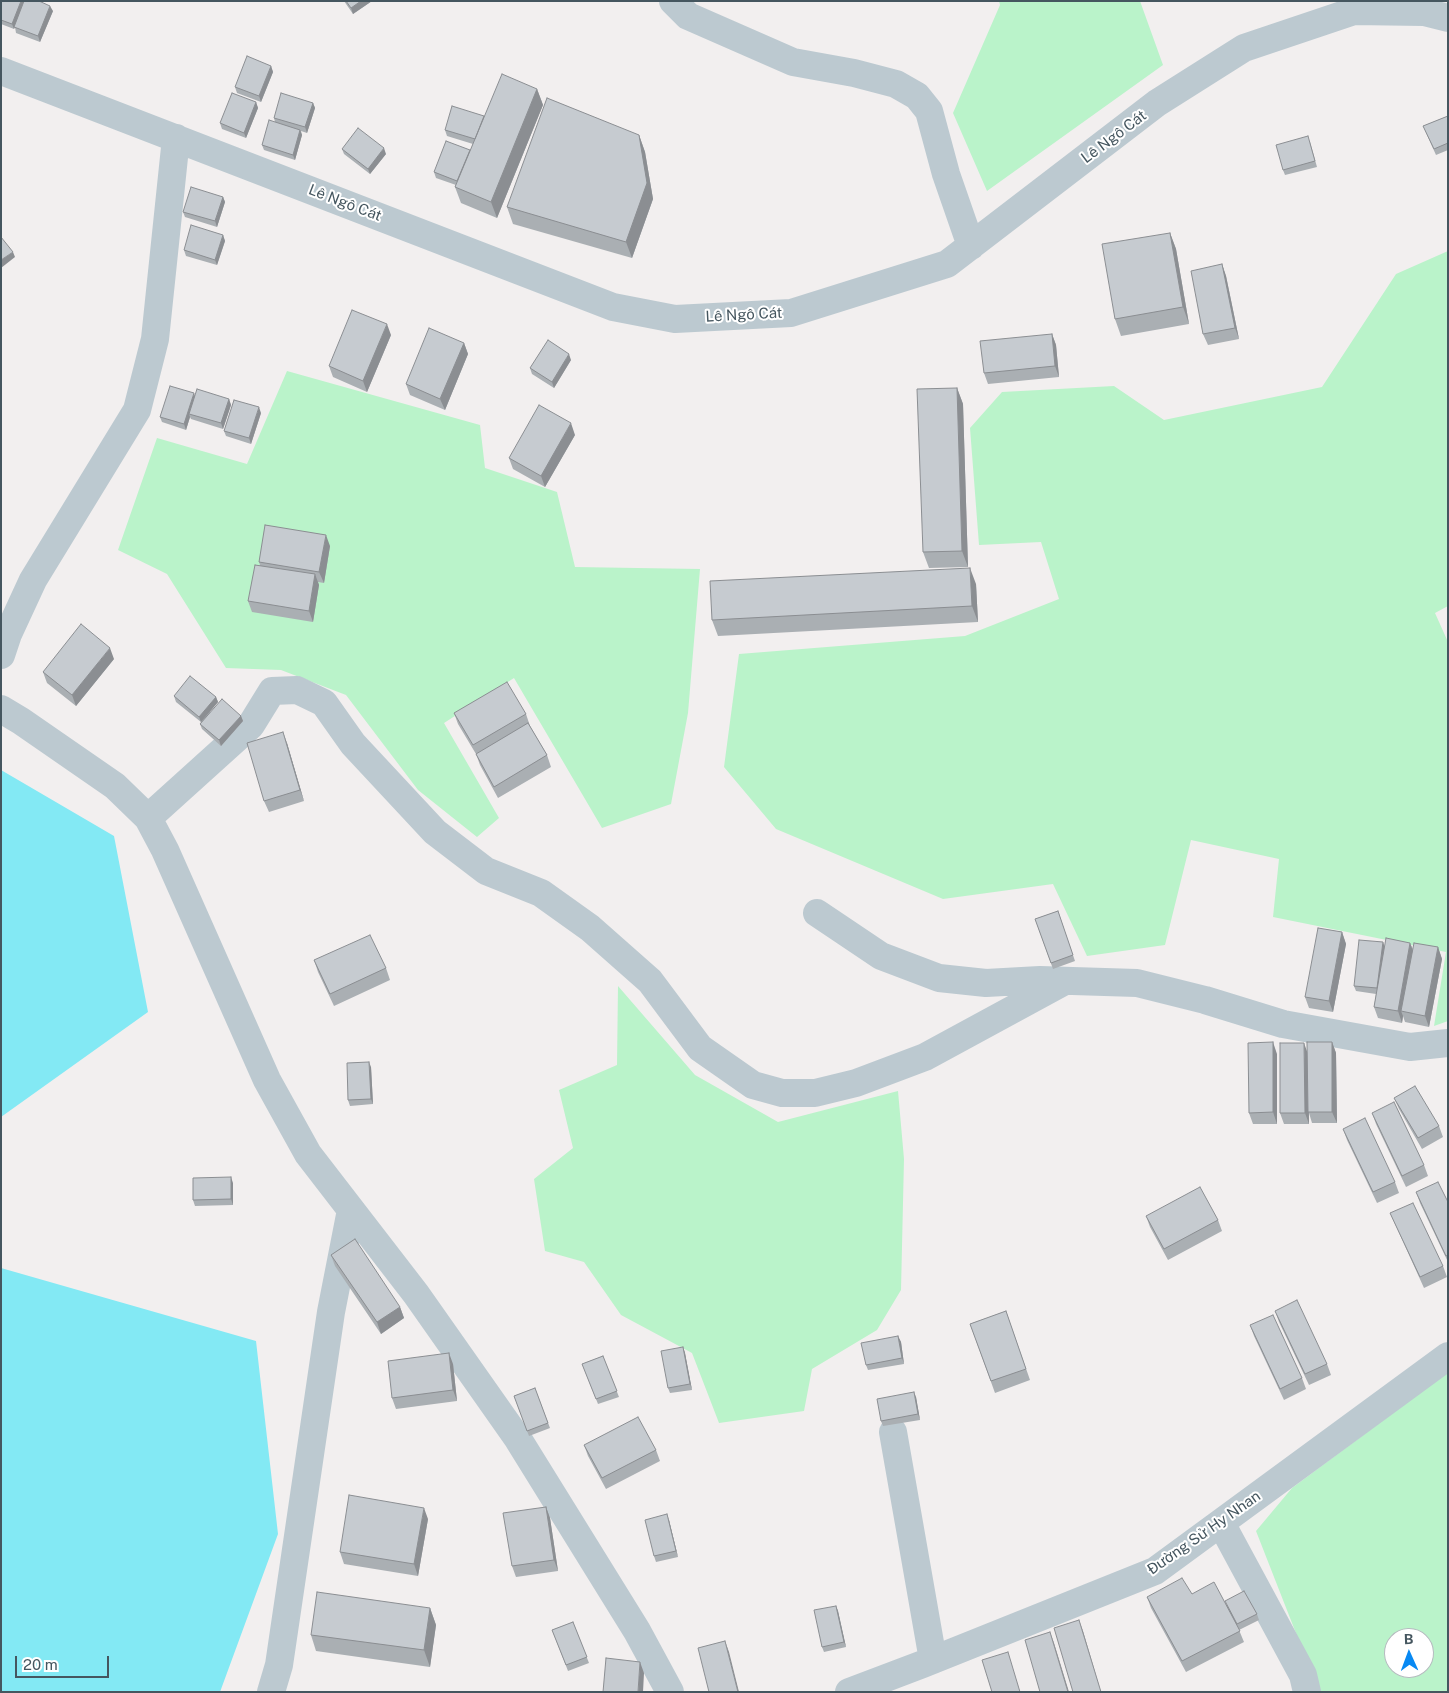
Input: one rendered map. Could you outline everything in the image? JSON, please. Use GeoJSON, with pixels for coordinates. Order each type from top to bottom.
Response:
{"type":"FeatureCollection","features":[{"type":"Feature","properties":{"kind":"street"},"geometry":{"type":"LineString","coordinates":[[673,1],[688,16],[793,62],[854,73],[896,84],[917,96],[929,111],[946,174],[971,246]]}},
{"type":"Feature","properties":{"kind":"street","name":"Lê Ngô Cát"},"geometry":{"type":"LineString","coordinates":[[1,70],[613,307],[675,319],[791,313],[947,264],[1157,103],[1244,48],[1354,11],[1424,12],[1448,18]]}},
{"type":"Feature","properties":{"kind":"street"},"geometry":{"type":"LineString","coordinates":[[1,655],[8,634],[33,580],[137,410],[155,339],[176,138]]}},
{"type":"Feature","properties":{"kind":"street"},"geometry":{"type":"LineString","coordinates":[[148,818],[251,725],[272,691],[297,690],[324,703],[353,744],[435,832],[486,871],[541,893],[590,928],[650,982],[700,1048],[753,1086],[782,1093],[815,1093],[856,1083],[925,1057],[1065,981]]}},
{"type":"Feature","properties":{"kind":"street"},"geometry":{"type":"LineString","coordinates":[[1,709],[115,786],[148,818],[165,850],[267,1080],[308,1154],[416,1294],[518,1439],[637,1631],[670,1692]]}},
{"type":"Feature","properties":{"kind":"street"},"geometry":{"type":"LineString","coordinates":[[816,913],[881,956],[939,978],[986,983],[1040,980],[1136,983],[1205,1000],[1283,1024],[1410,1047],[1448,1043]]}},
{"type":"Feature","properties":{"kind":"street"},"geometry":{"type":"LineString","coordinates":[[271,1692],[279,1665],[331,1312],[351,1210]]}},
{"type":"Feature","properties":{"kind":"street","name":"Đường Sử Hy Nhan"},"geometry":{"type":"LineString","coordinates":[[848,1692],[918,1674],[1155,1571],[1448,1356]]}},
{"type":"Feature","properties":{"kind":"street"},"geometry":{"type":"LineString","coordinates":[[893,1432],[918,1674]]}},
{"type":"Feature","properties":{"kind":"street"},"geometry":{"type":"LineString","coordinates":[[1221,1522],[1303,1675],[1307,1692]]}},
{"type":"Feature","properties":{"kind":"green space"},"geometry":{"type":"Polygon","coordinates":[[[999,1],[1140,1],[1163,65],[987,191],[953,113],[1000,5],[999,1]]]}},
{"type":"Feature","properties":{"kind":"green space"},"geometry":{"type":"Polygon","coordinates":[[[1448,251],[1448,606],[1435,613],[1448,642],[1448,1021],[1434,1026],[1446,952],[1273,917],[1279,859],[1191,840],[1165,945],[1087,956],[1053,884],[943,899],[776,829],[724,767],[739,654],[965,636],[1059,599],[1041,542],[979,545],[970,428],[1002,392],[1114,386],[1164,420],[1322,387],[1396,274],[1448,251]]]}},
{"type":"Feature","properties":{"kind":"green space"},"geometry":{"type":"Polygon","coordinates":[[[287,371],[480,425],[485,468],[557,492],[575,567],[700,569],[688,713],[671,804],[602,828],[514,678],[444,723],[499,818],[477,837],[418,790],[346,695],[281,670],[226,668],[167,574],[118,550],[157,438],[247,464],[287,371]]]}},
{"type":"Feature","properties":{"kind":"green space"},"geometry":{"type":"Polygon","coordinates":[[[618,986],[695,1075],[778,1122],[898,1091],[904,1159],[901,1290],[877,1330],[812,1369],[804,1411],[719,1423],[692,1353],[621,1315],[584,1262],[545,1251],[534,1179],[573,1148],[559,1090],[617,1065],[618,986]]]}},
{"type":"Feature","properties":{"kind":"green space"},"geometry":{"type":"Polygon","coordinates":[[[1448,1372],[1448,1692],[1319,1692],[1256,1531],[1292,1488],[1448,1372]]]}},
{"type":"Feature","properties":{"kind":"water"},"geometry":{"type":"Polygon","coordinates":[[[1,770],[114,836],[148,1012],[1,1117],[1,770]]]}},
{"type":"Feature","properties":{"kind":"water"},"geometry":{"type":"Polygon","coordinates":[[[1,1268],[256,1341],[278,1534],[220,1692],[1,1692],[1,1268]]]}},
{"type":"Feature","properties":{"kind":"building"},"geometry":{"type":"Polygon","coordinates":[[[1,1],[21,1],[12,24],[1,20],[1,1]]]}},
{"type":"Feature","properties":{"kind":"building"},"geometry":{"type":"Polygon","coordinates":[[[24,1],[39,1],[50,6],[38,36],[14,27],[24,1]]]}},
{"type":"Feature","properties":{"kind":"building"},"geometry":{"type":"Polygon","coordinates":[[[346,1],[361,1],[351,8],[346,1]]]}},
{"type":"Feature","properties":{"kind":"building"},"geometry":{"type":"Polygon","coordinates":[[[247,56],[271,66],[259,96],[235,87],[247,56]]]}},
{"type":"Feature","properties":{"kind":"building"},"geometry":{"type":"Polygon","coordinates":[[[502,74],[537,89],[491,202],[455,187],[502,74]]]}},
{"type":"Feature","properties":{"kind":"building"},"geometry":{"type":"Polygon","coordinates":[[[232,93],[256,102],[244,133],[220,123],[232,93]]]}},
{"type":"Feature","properties":{"kind":"building"},"geometry":{"type":"Polygon","coordinates":[[[281,93],[313,103],[305,127],[274,118],[281,93]]]}},
{"type":"Feature","properties":{"kind":"building"},"geometry":{"type":"Polygon","coordinates":[[[547,98],[639,135],[647,183],[626,242],[507,207],[547,98]]]}},
{"type":"Feature","properties":{"kind":"building"},"geometry":{"type":"Polygon","coordinates":[[[452,106],[484,116],[475,139],[445,130],[452,106]]]}},
{"type":"Feature","properties":{"kind":"building"},"geometry":{"type":"Polygon","coordinates":[[[1448,116],[1448,143],[1434,149],[1423,126],[1448,116]]]}},
{"type":"Feature","properties":{"kind":"building"},"geometry":{"type":"Polygon","coordinates":[[[269,120],[300,130],[293,155],[262,145],[269,120]]]}},
{"type":"Feature","properties":{"kind":"building"},"geometry":{"type":"Polygon","coordinates":[[[358,128],[384,148],[368,169],[342,149],[358,128]]]}},
{"type":"Feature","properties":{"kind":"building"},"geometry":{"type":"Polygon","coordinates":[[[1308,136],[1315,161],[1283,170],[1276,145],[1308,136]]]}},
{"type":"Feature","properties":{"kind":"building"},"geometry":{"type":"Polygon","coordinates":[[[446,141],[470,150],[457,181],[434,172],[446,141]]]}},
{"type":"Feature","properties":{"kind":"building"},"geometry":{"type":"Polygon","coordinates":[[[191,187],[223,197],[215,221],[183,212],[191,187]]]}},
{"type":"Feature","properties":{"kind":"building"},"geometry":{"type":"Polygon","coordinates":[[[191,225],[223,235],[215,260],[184,250],[191,225]]]}},
{"type":"Feature","properties":{"kind":"building"},"geometry":{"type":"Polygon","coordinates":[[[1170,233],[1183,307],[1115,319],[1102,244],[1170,233]]]}},
{"type":"Feature","properties":{"kind":"building"},"geometry":{"type":"Polygon","coordinates":[[[1,237],[13,252],[1,260],[1,237]]]}},
{"type":"Feature","properties":{"kind":"building"},"geometry":{"type":"Polygon","coordinates":[[[1222,264],[1235,328],[1203,334],[1191,271],[1222,264]]]}},
{"type":"Feature","properties":{"kind":"building"},"geometry":{"type":"Polygon","coordinates":[[[352,310],[387,324],[363,381],[329,366],[352,310]]]}},
{"type":"Feature","properties":{"kind":"building"},"geometry":{"type":"Polygon","coordinates":[[[429,328],[464,343],[440,399],[406,384],[429,328]]]}},
{"type":"Feature","properties":{"kind":"building"},"geometry":{"type":"Polygon","coordinates":[[[1052,334],[1055,366],[984,373],[980,341],[1052,334]]]}},
{"type":"Feature","properties":{"kind":"building"},"geometry":{"type":"Polygon","coordinates":[[[548,340],[569,354],[552,382],[530,368],[548,340]]]}},
{"type":"Feature","properties":{"kind":"building"},"geometry":{"type":"Polygon","coordinates":[[[170,386],[194,393],[184,424],[160,417],[170,386]]]}},
{"type":"Feature","properties":{"kind":"building"},"geometry":{"type":"Polygon","coordinates":[[[957,388],[962,551],[923,552],[917,389],[957,388]]]}},
{"type":"Feature","properties":{"kind":"building"},"geometry":{"type":"Polygon","coordinates":[[[197,389],[229,399],[221,423],[189,414],[197,389]]]}},
{"type":"Feature","properties":{"kind":"building"},"geometry":{"type":"Polygon","coordinates":[[[234,400],[259,407],[249,438],[224,431],[234,400]]]}},
{"type":"Feature","properties":{"kind":"building"},"geometry":{"type":"Polygon","coordinates":[[[539,405],[571,423],[541,476],[509,458],[539,405]]]}},
{"type":"Feature","properties":{"kind":"building"},"geometry":{"type":"Polygon","coordinates":[[[265,525],[326,535],[319,572],[259,562],[265,525]]]}},
{"type":"Feature","properties":{"kind":"building"},"geometry":{"type":"Polygon","coordinates":[[[255,565],[315,574],[309,611],[248,601],[255,565]]]}},
{"type":"Feature","properties":{"kind":"building"},"geometry":{"type":"Polygon","coordinates":[[[970,568],[972,606],[712,620],[710,581],[970,568]]]}},
{"type":"Feature","properties":{"kind":"building"},"geometry":{"type":"Polygon","coordinates":[[[81,624],[110,648],[72,695],[43,672],[81,624]]]}},
{"type":"Feature","properties":{"kind":"building"},"geometry":{"type":"Polygon","coordinates":[[[190,676],[216,697],[199,717],[174,696],[190,676]]]}},
{"type":"Feature","properties":{"kind":"building"},"geometry":{"type":"Polygon","coordinates":[[[507,682],[526,714],[473,745],[454,713],[507,682]]]}},
{"type":"Feature","properties":{"kind":"building"},"geometry":{"type":"Polygon","coordinates":[[[222,699],[241,716],[219,740],[200,724],[222,699]]]}},
{"type":"Feature","properties":{"kind":"building"},"geometry":{"type":"Polygon","coordinates":[[[528,723],[547,755],[494,787],[476,754],[528,723]]]}},
{"type":"Feature","properties":{"kind":"building"},"geometry":{"type":"Polygon","coordinates":[[[283,732],[300,790],[264,801],[247,743],[283,732]]]}},
{"type":"Feature","properties":{"kind":"building"},"geometry":{"type":"Polygon","coordinates":[[[1058,911],[1073,955],[1051,963],[1035,919],[1058,911]]]}},
{"type":"Feature","properties":{"kind":"building"},"geometry":{"type":"Polygon","coordinates":[[[1318,928],[1342,932],[1329,1001],[1305,997],[1318,928]]]}},
{"type":"Feature","properties":{"kind":"building"},"geometry":{"type":"Polygon","coordinates":[[[370,935],[386,968],[330,994],[314,960],[370,935]]]}},
{"type":"Feature","properties":{"kind":"building"},"geometry":{"type":"Polygon","coordinates":[[[1386,938],[1410,943],[1398,1011],[1374,1007],[1386,938]]]}},
{"type":"Feature","properties":{"kind":"building"},"geometry":{"type":"Polygon","coordinates":[[[1359,940],[1383,942],[1377,988],[1354,986],[1359,940]]]}},
{"type":"Feature","properties":{"kind":"building"},"geometry":{"type":"Polygon","coordinates":[[[1414,943],[1438,947],[1425,1016],[1401,1011],[1414,943]]]}},
{"type":"Feature","properties":{"kind":"building"},"geometry":{"type":"Polygon","coordinates":[[[1273,1042],[1273,1112],[1249,1113],[1248,1043],[1273,1042]]]}},
{"type":"Feature","properties":{"kind":"building"},"geometry":{"type":"Polygon","coordinates":[[[1307,1042],[1332,1042],[1332,1112],[1308,1112],[1307,1042]]]}},
{"type":"Feature","properties":{"kind":"building"},"geometry":{"type":"Polygon","coordinates":[[[1280,1043],[1304,1043],[1305,1113],[1280,1113],[1280,1043]]]}},
{"type":"Feature","properties":{"kind":"building"},"geometry":{"type":"Polygon","coordinates":[[[369,1062],[371,1099],[348,1100],[347,1063],[369,1062]]]}},
{"type":"Feature","properties":{"kind":"building"},"geometry":{"type":"Polygon","coordinates":[[[1415,1086],[1439,1126],[1418,1138],[1394,1098],[1415,1086]]]}},
{"type":"Feature","properties":{"kind":"building"},"geometry":{"type":"Polygon","coordinates":[[[1394,1102],[1424,1165],[1402,1176],[1372,1113],[1394,1102]]]}},
{"type":"Feature","properties":{"kind":"building"},"geometry":{"type":"Polygon","coordinates":[[[1365,1118],[1395,1182],[1373,1192],[1343,1129],[1365,1118]]]}},
{"type":"Feature","properties":{"kind":"building"},"geometry":{"type":"Polygon","coordinates":[[[231,1177],[231,1199],[193,1200],[193,1178],[231,1177]]]}},
{"type":"Feature","properties":{"kind":"building"},"geometry":{"type":"Polygon","coordinates":[[[1438,1182],[1448,1202],[1448,1255],[1446,1256],[1416,1192],[1438,1182]]]}},
{"type":"Feature","properties":{"kind":"building"},"geometry":{"type":"Polygon","coordinates":[[[1200,1187],[1218,1220],[1164,1249],[1146,1216],[1200,1187]]]}},
{"type":"Feature","properties":{"kind":"building"},"geometry":{"type":"Polygon","coordinates":[[[1413,1203],[1443,1266],[1420,1277],[1390,1213],[1413,1203]]]}},
{"type":"Feature","properties":{"kind":"building"},"geometry":{"type":"Polygon","coordinates":[[[355,1239],[400,1307],[377,1322],[331,1255],[355,1239]]]}},
{"type":"Feature","properties":{"kind":"building"},"geometry":{"type":"Polygon","coordinates":[[[1297,1300],[1327,1364],[1305,1374],[1275,1311],[1297,1300]]]}},
{"type":"Feature","properties":{"kind":"building"},"geometry":{"type":"Polygon","coordinates":[[[1006,1311],[1026,1369],[991,1381],[970,1324],[1006,1311]]]}},
{"type":"Feature","properties":{"kind":"building"},"geometry":{"type":"Polygon","coordinates":[[[1273,1315],[1302,1378],[1280,1389],[1250,1325],[1273,1315]]]}},
{"type":"Feature","properties":{"kind":"building"},"geometry":{"type":"Polygon","coordinates":[[[898,1336],[902,1358],[866,1365],[861,1343],[898,1336]]]}},
{"type":"Feature","properties":{"kind":"building"},"geometry":{"type":"Polygon","coordinates":[[[683,1347],[690,1384],[668,1388],[661,1351],[683,1347]]]}},
{"type":"Feature","properties":{"kind":"building"},"geometry":{"type":"Polygon","coordinates":[[[449,1353],[453,1390],[392,1398],[388,1361],[449,1353]]]}},
{"type":"Feature","properties":{"kind":"building"},"geometry":{"type":"Polygon","coordinates":[[[603,1356],[617,1391],[596,1399],[582,1364],[603,1356]]]}},
{"type":"Feature","properties":{"kind":"building"},"geometry":{"type":"Polygon","coordinates":[[[535,1388],[548,1423],[527,1431],[514,1396],[535,1388]]]}},
{"type":"Feature","properties":{"kind":"building"},"geometry":{"type":"Polygon","coordinates":[[[914,1392],[918,1414],[881,1421],[877,1399],[914,1392]]]}},
{"type":"Feature","properties":{"kind":"building"},"geometry":{"type":"Polygon","coordinates":[[[638,1417],[656,1450],[602,1478],[584,1445],[638,1417]]]}},
{"type":"Feature","properties":{"kind":"building"},"geometry":{"type":"Polygon","coordinates":[[[349,1495],[424,1508],[414,1564],[340,1552],[349,1495]]]}},
{"type":"Feature","properties":{"kind":"building"},"geometry":{"type":"Polygon","coordinates":[[[546,1507],[554,1560],[512,1566],[503,1513],[546,1507]]]}},
{"type":"Feature","properties":{"kind":"building"},"geometry":{"type":"Polygon","coordinates":[[[667,1514],[676,1551],[654,1556],[645,1520],[667,1514]]]}},
{"type":"Feature","properties":{"kind":"building"},"geometry":{"type":"Polygon","coordinates":[[[1182,1578],[1192,1594],[1214,1582],[1240,1631],[1182,1661],[1147,1597],[1182,1578]]]}},
{"type":"Feature","properties":{"kind":"building"},"geometry":{"type":"Polygon","coordinates":[[[1244,1591],[1257,1614],[1237,1624],[1225,1601],[1244,1591]]]}},
{"type":"Feature","properties":{"kind":"building"},"geometry":{"type":"Polygon","coordinates":[[[317,1592],[430,1608],[424,1650],[311,1635],[317,1592]]]}},
{"type":"Feature","properties":{"kind":"building"},"geometry":{"type":"Polygon","coordinates":[[[836,1606],[844,1642],[822,1647],[814,1610],[836,1606]]]}},
{"type":"Feature","properties":{"kind":"building"},"geometry":{"type":"Polygon","coordinates":[[[1079,1620],[1101,1692],[1073,1692],[1054,1628],[1079,1620]]]}},
{"type":"Feature","properties":{"kind":"building"},"geometry":{"type":"Polygon","coordinates":[[[573,1622],[587,1657],[566,1665],[552,1630],[573,1622]]]}},
{"type":"Feature","properties":{"kind":"building"},"geometry":{"type":"Polygon","coordinates":[[[1050,1632],[1068,1692],[1040,1692],[1025,1640],[1050,1632]]]}},
{"type":"Feature","properties":{"kind":"building"},"geometry":{"type":"Polygon","coordinates":[[[725,1641],[738,1692],[709,1692],[698,1648],[725,1641]]]}},
{"type":"Feature","properties":{"kind":"building"},"geometry":{"type":"Polygon","coordinates":[[[1008,1652],[1020,1692],[992,1692],[982,1660],[1008,1652]]]}},
{"type":"Feature","properties":{"kind":"building"},"geometry":{"type":"Polygon","coordinates":[[[606,1658],[640,1662],[638,1692],[603,1692],[606,1658]]]}}]}
